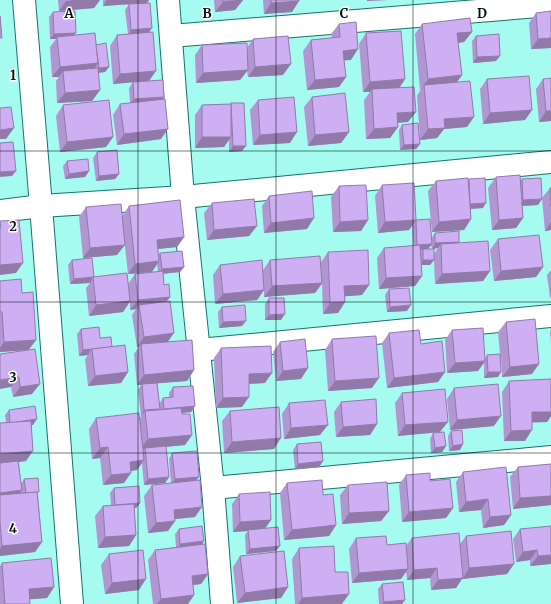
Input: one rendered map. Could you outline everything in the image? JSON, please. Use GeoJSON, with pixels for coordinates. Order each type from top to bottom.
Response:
{"type":"FeatureCollection","features":[{"type":"Feature","properties":{"kind":"street"},"geometry":{"type":"LineString","coordinates":[[24,0],[72,604]]}},
{"type":"Feature","properties":{"kind":"street"},"geometry":{"type":"LineString","coordinates":[[168,0],[183,197],[213,488],[222,604]]}},
{"type":"Feature","properties":{"kind":"street"},"geometry":{"type":"LineString","coordinates":[[171,36],[551,5]]}},
{"type":"Feature","properties":{"kind":"street"},"geometry":{"type":"LineString","coordinates":[[0,210],[183,197],[551,162]]}},
{"type":"Feature","properties":{"kind":"street"},"geometry":{"type":"LineString","coordinates":[[199,350],[551,316]]}},
{"type":"Feature","properties":{"kind":"street"},"geometry":{"type":"LineString","coordinates":[[213,488],[551,456]]}},
{"type":"Feature","properties":{"kind":"building"},"geometry":{"type":"Polygon","coordinates":[[[222,0],[243,0],[223,2],[222,0]]]}},
{"type":"Feature","properties":{"kind":"building"},"geometry":{"type":"Polygon","coordinates":[[[271,0],[299,0],[299,1],[271,3],[271,0]]]}},
{"type":"Feature","properties":{"kind":"building"},"geometry":{"type":"Polygon","coordinates":[[[150,3],[152,28],[131,30],[129,4],[150,3]]]}},
{"type":"Feature","properties":{"kind":"building"},"geometry":{"type":"Polygon","coordinates":[[[75,11],[76,33],[54,34],[53,12],[75,11]]]}},
{"type":"Feature","properties":{"kind":"building"},"geometry":{"type":"Polygon","coordinates":[[[551,11],[551,38],[538,39],[536,13],[551,11]]]}},
{"type":"Feature","properties":{"kind":"building"},"geometry":{"type":"Polygon","coordinates":[[[0,16],[2,38],[0,38],[0,16]]]}},
{"type":"Feature","properties":{"kind":"building"},"geometry":{"type":"Polygon","coordinates":[[[470,18],[472,32],[457,33],[462,75],[428,79],[422,24],[470,18]]]}},
{"type":"Feature","properties":{"kind":"building"},"geometry":{"type":"Polygon","coordinates":[[[356,22],[358,49],[343,51],[346,77],[315,80],[311,40],[340,37],[339,24],[356,22]]]}},
{"type":"Feature","properties":{"kind":"building"},"geometry":{"type":"Polygon","coordinates":[[[401,31],[405,79],[370,82],[366,33],[401,31]]]}},
{"type":"Feature","properties":{"kind":"building"},"geometry":{"type":"Polygon","coordinates":[[[153,32],[156,71],[120,74],[117,35],[153,32]]]}},
{"type":"Feature","properties":{"kind":"building"},"geometry":{"type":"Polygon","coordinates":[[[95,33],[98,63],[60,67],[57,37],[95,33]]]}},
{"type":"Feature","properties":{"kind":"building"},"geometry":{"type":"Polygon","coordinates":[[[499,34],[500,56],[477,57],[476,36],[499,34]]]}},
{"type":"Feature","properties":{"kind":"building"},"geometry":{"type":"Polygon","coordinates":[[[288,36],[291,64],[255,67],[253,39],[288,36]]]}},
{"type":"Feature","properties":{"kind":"building"},"geometry":{"type":"Polygon","coordinates":[[[106,43],[109,67],[99,68],[96,45],[106,43]]]}},
{"type":"Feature","properties":{"kind":"building"},"geometry":{"type":"Polygon","coordinates":[[[247,43],[248,70],[203,73],[202,45],[247,43]]]}},
{"type":"Feature","properties":{"kind":"building"},"geometry":{"type":"Polygon","coordinates":[[[98,68],[100,90],[65,93],[63,71],[98,68]]]}},
{"type":"Feature","properties":{"kind":"building"},"geometry":{"type":"Polygon","coordinates":[[[529,76],[532,110],[490,113],[487,79],[529,76]]]}},
{"type":"Feature","properties":{"kind":"building"},"geometry":{"type":"Polygon","coordinates":[[[551,78],[551,111],[546,111],[543,79],[551,78]]]}},
{"type":"Feature","properties":{"kind":"building"},"geometry":{"type":"Polygon","coordinates":[[[163,80],[164,97],[134,99],[133,82],[163,80]]]}},
{"type":"Feature","properties":{"kind":"building"},"geometry":{"type":"Polygon","coordinates":[[[470,81],[474,117],[444,119],[445,128],[428,129],[424,85],[470,81]]]}},
{"type":"Feature","properties":{"kind":"building"},"geometry":{"type":"Polygon","coordinates":[[[414,87],[416,112],[397,113],[398,127],[374,129],[372,89],[414,87]]]}},
{"type":"Feature","properties":{"kind":"building"},"geometry":{"type":"Polygon","coordinates":[[[345,93],[349,132],[315,135],[312,97],[345,93]]]}},
{"type":"Feature","properties":{"kind":"building"},"geometry":{"type":"Polygon","coordinates":[[[294,97],[297,132],[260,135],[258,100],[294,97]]]}},
{"type":"Feature","properties":{"kind":"building"},"geometry":{"type":"Polygon","coordinates":[[[165,99],[168,129],[124,134],[120,104],[165,99]]]}},
{"type":"Feature","properties":{"kind":"building"},"geometry":{"type":"Polygon","coordinates":[[[109,100],[113,137],[67,142],[63,105],[109,100]]]}},
{"type":"Feature","properties":{"kind":"building"},"geometry":{"type":"Polygon","coordinates":[[[231,103],[244,103],[246,146],[233,146],[231,103]]]}},
{"type":"Feature","properties":{"kind":"building"},"geometry":{"type":"Polygon","coordinates":[[[231,104],[231,137],[202,137],[202,105],[231,104]]]}},
{"type":"Feature","properties":{"kind":"building"},"geometry":{"type":"Polygon","coordinates":[[[11,107],[14,128],[0,130],[0,108],[11,107]]]}},
{"type":"Feature","properties":{"kind":"building"},"geometry":{"type":"Polygon","coordinates":[[[418,123],[420,144],[404,145],[402,125],[418,123]]]}},
{"type":"Feature","properties":{"kind":"building"},"geometry":{"type":"Polygon","coordinates":[[[13,142],[16,171],[0,172],[0,143],[13,142]]]}},
{"type":"Feature","properties":{"kind":"building"},"geometry":{"type":"Polygon","coordinates":[[[117,150],[119,174],[99,176],[97,152],[117,150]]]}},
{"type":"Feature","properties":{"kind":"building"},"geometry":{"type":"Polygon","coordinates":[[[88,159],[89,171],[69,174],[67,161],[88,159]]]}},
{"type":"Feature","properties":{"kind":"building"},"geometry":{"type":"Polygon","coordinates":[[[520,175],[523,218],[499,220],[496,177],[520,175]]]}},
{"type":"Feature","properties":{"kind":"building"},"geometry":{"type":"Polygon","coordinates":[[[468,178],[471,219],[439,222],[436,181],[468,178]]]}},
{"type":"Feature","properties":{"kind":"building"},"geometry":{"type":"Polygon","coordinates":[[[485,178],[486,203],[470,204],[469,179],[485,178]]]}},
{"type":"Feature","properties":{"kind":"building"},"geometry":{"type":"Polygon","coordinates":[[[541,178],[542,199],[523,200],[522,179],[541,178]]]}},
{"type":"Feature","properties":{"kind":"building"},"geometry":{"type":"Polygon","coordinates":[[[414,183],[416,220],[385,222],[382,185],[414,183]]]}},
{"type":"Feature","properties":{"kind":"building"},"geometry":{"type":"Polygon","coordinates":[[[366,185],[368,220],[340,222],[339,186],[366,185]]]}},
{"type":"Feature","properties":{"kind":"building"},"geometry":{"type":"Polygon","coordinates":[[[312,191],[314,218],[271,223],[269,196],[312,191]]]}},
{"type":"Feature","properties":{"kind":"building"},"geometry":{"type":"Polygon","coordinates":[[[254,199],[257,226],[214,230],[212,203],[254,199]]]}},
{"type":"Feature","properties":{"kind":"building"},"geometry":{"type":"Polygon","coordinates":[[[180,200],[184,237],[157,240],[159,261],[135,264],[129,206],[180,200]]]}},
{"type":"Feature","properties":{"kind":"building"},"geometry":{"type":"Polygon","coordinates":[[[121,204],[125,245],[90,248],[86,207],[121,204]]]}},
{"type":"Feature","properties":{"kind":"building"},"geometry":{"type":"Polygon","coordinates":[[[430,219],[432,244],[417,245],[416,220],[430,219]]]}},
{"type":"Feature","properties":{"kind":"building"},"geometry":{"type":"Polygon","coordinates":[[[19,220],[23,263],[0,265],[0,221],[19,220]]]}},
{"type":"Feature","properties":{"kind":"building"},"geometry":{"type":"Polygon","coordinates":[[[459,231],[459,242],[435,243],[435,233],[459,231]]]}},
{"type":"Feature","properties":{"kind":"building"},"geometry":{"type":"Polygon","coordinates":[[[539,235],[543,267],[501,271],[498,239],[539,235]]]}},
{"type":"Feature","properties":{"kind":"building"},"geometry":{"type":"Polygon","coordinates":[[[488,241],[490,271],[442,274],[441,244],[488,241]]]}},
{"type":"Feature","properties":{"kind":"building"},"geometry":{"type":"Polygon","coordinates":[[[420,245],[422,276],[386,278],[384,248],[420,245]]]}},
{"type":"Feature","properties":{"kind":"building"},"geometry":{"type":"Polygon","coordinates":[[[423,249],[434,249],[434,260],[423,260],[423,249]]]}},
{"type":"Feature","properties":{"kind":"building"},"geometry":{"type":"Polygon","coordinates":[[[368,250],[369,285],[344,286],[345,302],[330,303],[328,252],[368,250]]]}},
{"type":"Feature","properties":{"kind":"building"},"geometry":{"type":"Polygon","coordinates":[[[182,251],[184,267],[162,269],[160,253],[182,251]]]}},
{"type":"Feature","properties":{"kind":"building"},"geometry":{"type":"Polygon","coordinates":[[[320,256],[322,283],[272,286],[270,260],[320,256]]]}},
{"type":"Feature","properties":{"kind":"building"},"geometry":{"type":"Polygon","coordinates":[[[92,258],[94,277],[74,279],[72,260],[92,258]]]}},
{"type":"Feature","properties":{"kind":"building"},"geometry":{"type":"Polygon","coordinates":[[[262,260],[264,290],[223,294],[220,265],[262,260]]]}},
{"type":"Feature","properties":{"kind":"building"},"geometry":{"type":"Polygon","coordinates":[[[163,271],[164,285],[169,284],[170,297],[138,300],[135,274],[163,271]]]}},
{"type":"Feature","properties":{"kind":"building"},"geometry":{"type":"Polygon","coordinates":[[[127,273],[130,301],[96,305],[93,277],[127,273]]]}},
{"type":"Feature","properties":{"kind":"building"},"geometry":{"type":"Polygon","coordinates":[[[21,279],[22,293],[33,292],[36,340],[4,342],[2,312],[0,312],[0,281],[21,279]]]}},
{"type":"Feature","properties":{"kind":"building"},"geometry":{"type":"Polygon","coordinates":[[[409,288],[411,305],[390,307],[389,289],[409,288]]]}},
{"type":"Feature","properties":{"kind":"building"},"geometry":{"type":"Polygon","coordinates":[[[269,298],[284,298],[285,314],[269,315],[269,298]]]}},
{"type":"Feature","properties":{"kind":"building"},"geometry":{"type":"Polygon","coordinates":[[[170,301],[174,333],[144,337],[139,305],[170,301]]]}},
{"type":"Feature","properties":{"kind":"building"},"geometry":{"type":"Polygon","coordinates":[[[245,305],[246,321],[223,322],[222,307],[245,305]]]}},
{"type":"Feature","properties":{"kind":"building"},"geometry":{"type":"Polygon","coordinates":[[[535,319],[539,364],[510,367],[506,322],[535,319]]]}},
{"type":"Feature","properties":{"kind":"building"},"geometry":{"type":"Polygon","coordinates":[[[99,327],[100,338],[111,337],[112,347],[83,350],[81,329],[99,327]]]}},
{"type":"Feature","properties":{"kind":"building"},"geometry":{"type":"Polygon","coordinates":[[[483,328],[485,361],[455,363],[452,330],[483,328]]]}},
{"type":"Feature","properties":{"kind":"building"},"geometry":{"type":"Polygon","coordinates":[[[419,330],[421,344],[442,341],[445,372],[394,378],[389,333],[419,330]]]}},
{"type":"Feature","properties":{"kind":"building"},"geometry":{"type":"Polygon","coordinates":[[[376,336],[379,378],[335,381],[332,339],[376,336]]]}},
{"type":"Feature","properties":{"kind":"building"},"geometry":{"type":"Polygon","coordinates":[[[305,339],[308,368],[283,371],[280,342],[305,339]]]}},
{"type":"Feature","properties":{"kind":"building"},"geometry":{"type":"Polygon","coordinates":[[[192,340],[194,370],[144,375],[141,344],[192,340]]]}},
{"type":"Feature","properties":{"kind":"building"},"geometry":{"type":"Polygon","coordinates":[[[125,345],[128,372],[95,376],[92,349],[125,345]]]}},
{"type":"Feature","properties":{"kind":"building"},"geometry":{"type":"Polygon","coordinates":[[[271,346],[272,373],[249,374],[249,397],[223,398],[221,348],[271,346]]]}},
{"type":"Feature","properties":{"kind":"building"},"geometry":{"type":"Polygon","coordinates":[[[35,349],[40,384],[20,387],[19,377],[0,380],[0,354],[35,349]]]}},
{"type":"Feature","properties":{"kind":"building"},"geometry":{"type":"Polygon","coordinates":[[[500,354],[501,372],[488,372],[487,355],[500,354]]]}},
{"type":"Feature","properties":{"kind":"building"},"geometry":{"type":"Polygon","coordinates":[[[551,379],[551,412],[532,412],[532,430],[511,431],[509,381],[551,379]]]}},
{"type":"Feature","properties":{"kind":"building"},"geometry":{"type":"Polygon","coordinates":[[[157,383],[160,409],[144,410],[142,384],[157,383]]]}},
{"type":"Feature","properties":{"kind":"building"},"geometry":{"type":"Polygon","coordinates":[[[498,384],[501,416],[457,420],[454,388],[498,384]]]}},
{"type":"Feature","properties":{"kind":"building"},"geometry":{"type":"Polygon","coordinates":[[[193,386],[195,406],[164,409],[163,398],[173,397],[173,387],[193,386]]]}},
{"type":"Feature","properties":{"kind":"building"},"geometry":{"type":"Polygon","coordinates":[[[445,389],[448,422],[405,425],[402,393],[445,389]]]}},
{"type":"Feature","properties":{"kind":"building"},"geometry":{"type":"Polygon","coordinates":[[[376,399],[377,424],[343,427],[341,402],[376,399]]]}},
{"type":"Feature","properties":{"kind":"building"},"geometry":{"type":"Polygon","coordinates":[[[325,400],[328,425],[291,428],[289,403],[325,400]]]}},
{"type":"Feature","properties":{"kind":"building"},"geometry":{"type":"Polygon","coordinates":[[[35,406],[37,419],[10,423],[9,410],[35,406]]]}},
{"type":"Feature","properties":{"kind":"building"},"geometry":{"type":"Polygon","coordinates":[[[279,407],[281,438],[232,442],[230,411],[279,407]]]}},
{"type":"Feature","properties":{"kind":"building"},"geometry":{"type":"Polygon","coordinates":[[[181,408],[182,414],[190,414],[192,435],[148,439],[145,411],[181,408]]]}},
{"type":"Feature","properties":{"kind":"building"},"geometry":{"type":"Polygon","coordinates":[[[139,413],[144,460],[130,462],[131,473],[111,475],[108,447],[100,448],[96,418],[139,413]]]}},
{"type":"Feature","properties":{"kind":"building"},"geometry":{"type":"Polygon","coordinates":[[[31,421],[33,451],[0,454],[0,423],[31,421]]]}},
{"type":"Feature","properties":{"kind":"building"},"geometry":{"type":"Polygon","coordinates":[[[462,430],[463,444],[453,446],[451,431],[462,430]]]}},
{"type":"Feature","properties":{"kind":"building"},"geometry":{"type":"Polygon","coordinates":[[[444,432],[446,446],[435,448],[433,433],[444,432]]]}},
{"type":"Feature","properties":{"kind":"building"},"geometry":{"type":"Polygon","coordinates":[[[321,442],[323,461],[298,464],[297,444],[321,442]]]}},
{"type":"Feature","properties":{"kind":"building"},"geometry":{"type":"Polygon","coordinates":[[[166,446],[169,477],[148,479],[145,448],[166,446]]]}},
{"type":"Feature","properties":{"kind":"building"},"geometry":{"type":"Polygon","coordinates":[[[197,451],[199,477],[175,479],[172,453],[197,451]]]}},
{"type":"Feature","properties":{"kind":"building"},"geometry":{"type":"Polygon","coordinates":[[[18,461],[22,490],[0,493],[0,463],[18,461]]]}},
{"type":"Feature","properties":{"kind":"building"},"geometry":{"type":"Polygon","coordinates":[[[551,464],[551,496],[520,498],[518,467],[551,464]]]}},
{"type":"Feature","properties":{"kind":"building"},"geometry":{"type":"Polygon","coordinates":[[[506,467],[511,515],[490,517],[488,499],[466,502],[463,472],[506,467]]]}},
{"type":"Feature","properties":{"kind":"building"},"geometry":{"type":"Polygon","coordinates":[[[430,473],[430,481],[450,479],[453,508],[409,512],[406,475],[430,473]]]}},
{"type":"Feature","properties":{"kind":"building"},"geometry":{"type":"Polygon","coordinates":[[[38,478],[39,492],[26,493],[24,479],[38,478]]]}},
{"type":"Feature","properties":{"kind":"building"},"geometry":{"type":"Polygon","coordinates":[[[200,480],[202,507],[174,510],[175,521],[156,523],[152,485],[200,480]]]}},
{"type":"Feature","properties":{"kind":"building"},"geometry":{"type":"Polygon","coordinates":[[[322,480],[323,495],[333,494],[336,525],[292,530],[287,483],[322,480]]]}},
{"type":"Feature","properties":{"kind":"building"},"geometry":{"type":"Polygon","coordinates":[[[387,482],[389,511],[349,513],[348,485],[387,482]]]}},
{"type":"Feature","properties":{"kind":"building"},"geometry":{"type":"Polygon","coordinates":[[[139,486],[140,503],[115,505],[114,488],[139,486]]]}},
{"type":"Feature","properties":{"kind":"building"},"geometry":{"type":"Polygon","coordinates":[[[37,492],[42,542],[2,546],[0,495],[37,492]]]}},
{"type":"Feature","properties":{"kind":"building"},"geometry":{"type":"Polygon","coordinates":[[[270,492],[271,520],[240,522],[239,494],[270,492]]]}},
{"type":"Feature","properties":{"kind":"building"},"geometry":{"type":"Polygon","coordinates":[[[134,504],[136,535],[105,537],[103,506],[134,504]]]}},
{"type":"Feature","properties":{"kind":"building"},"geometry":{"type":"Polygon","coordinates":[[[202,526],[204,541],[180,544],[179,529],[202,526]]]}},
{"type":"Feature","properties":{"kind":"building"},"geometry":{"type":"Polygon","coordinates":[[[551,526],[551,555],[538,556],[537,550],[523,552],[520,529],[551,526]]]}},
{"type":"Feature","properties":{"kind":"building"},"geometry":{"type":"Polygon","coordinates":[[[278,527],[280,546],[250,549],[248,530],[278,527]]]}},
{"type":"Feature","properties":{"kind":"building"},"geometry":{"type":"Polygon","coordinates":[[[511,531],[514,564],[469,568],[466,536],[511,531]]]}},
{"type":"Feature","properties":{"kind":"building"},"geometry":{"type":"Polygon","coordinates":[[[459,533],[463,578],[438,580],[437,568],[414,570],[412,538],[459,533]]]}},
{"type":"Feature","properties":{"kind":"building"},"geometry":{"type":"Polygon","coordinates":[[[386,536],[387,545],[406,543],[408,569],[359,573],[356,538],[386,536]]]}},
{"type":"Feature","properties":{"kind":"building"},"geometry":{"type":"Polygon","coordinates":[[[205,544],[208,574],[192,576],[194,595],[161,599],[155,550],[205,544]]]}},
{"type":"Feature","properties":{"kind":"building"},"geometry":{"type":"Polygon","coordinates":[[[334,546],[335,572],[348,572],[349,594],[302,598],[299,548],[334,546]]]}},
{"type":"Feature","properties":{"kind":"building"},"geometry":{"type":"Polygon","coordinates":[[[143,550],[146,579],[112,583],[109,554],[143,550]]]}},
{"type":"Feature","properties":{"kind":"building"},"geometry":{"type":"Polygon","coordinates":[[[284,551],[288,587],[245,593],[240,556],[284,551]]]}},
{"type":"Feature","properties":{"kind":"building"},"geometry":{"type":"Polygon","coordinates":[[[51,558],[54,587],[29,589],[30,604],[5,604],[2,563],[51,558]]]}},
{"type":"Feature","properties":{"kind":"building"},"geometry":{"type":"Polygon","coordinates":[[[403,582],[405,600],[384,602],[382,584],[403,582]]]}}]}
